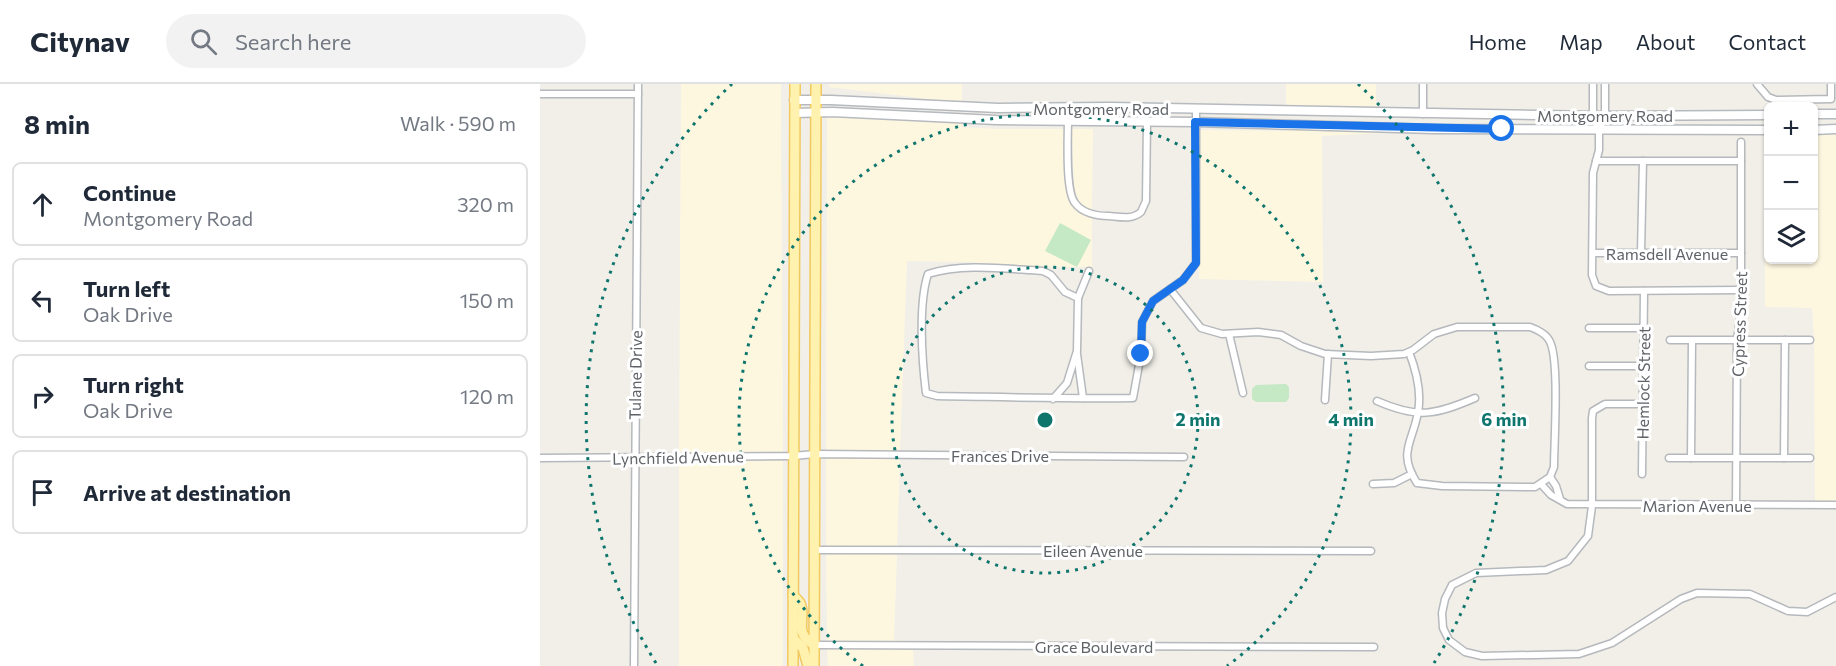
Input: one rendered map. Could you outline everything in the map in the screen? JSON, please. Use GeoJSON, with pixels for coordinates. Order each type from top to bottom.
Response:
{"type":"FeatureCollection","features":[{"type":"Feature","properties":{"kind":"main road"},"geometry":{"type":"LineString","coordinates":[[793,666],[795,84]]}},
{"type":"Feature","properties":{"kind":"main road"},"geometry":{"type":"LineString","coordinates":[[814,666],[816,84]]}},
{"type":"Feature","properties":{"kind":"main road","name":"Montgomery Road"},"geometry":{"type":"LineString","coordinates":[[795,100],[998,108],[1111,107],[1593,116],[1764,114]]}},
{"type":"Feature","properties":{"kind":"main road"},"geometry":{"type":"LineString","coordinates":[[1068,120],[1076,113],[1111,107]]}},
{"type":"Feature","properties":{"kind":"main road"},"geometry":{"type":"LineString","coordinates":[[1320,126],[1329,112]]}},
{"type":"Feature","properties":{"kind":"main road","name":"Montgomery Road"},"geometry":{"type":"LineString","coordinates":[[795,113],[996,120],[1320,126],[1764,130]]}},
{"type":"Feature","properties":{"kind":"main road"},"geometry":{"type":"LineString","coordinates":[[1818,114],[1836,114]]}},
{"type":"Feature","properties":{"kind":"main road"},"geometry":{"type":"LineString","coordinates":[[1497,115],[1497,129]]}},
{"type":"Feature","properties":{"kind":"main road"},"geometry":{"type":"LineString","coordinates":[[1818,130],[1836,129]]}},
{"type":"Feature","properties":{"kind":"main road"},"geometry":{"type":"LineString","coordinates":[[793,595],[800,603],[802,632],[806,640],[814,645]]}},
{"type":"Feature","properties":{"kind":"main road"},"geometry":{"type":"LineString","coordinates":[[793,638],[803,648],[808,666]]}},
{"type":"Feature","properties":{"kind":"street","name":"Tulane Drive"},"geometry":{"type":"LineString","coordinates":[[634,666],[638,84]]}},
{"type":"Feature","properties":{"kind":"street"},"geometry":{"type":"LineString","coordinates":[[1423,84],[1423,114]]}},
{"type":"Feature","properties":{"kind":"street"},"geometry":{"type":"LineString","coordinates":[[1593,84],[1593,116],[1599,130],[1599,150],[1593,173],[1592,275],[1596,286],[1609,291],[1740,290]]}},
{"type":"Feature","properties":{"kind":"street"},"geometry":{"type":"LineString","coordinates":[[1599,130],[1605,116],[1605,84]]}},
{"type":"Feature","properties":{"kind":"street"},"geometry":{"type":"LineString","coordinates":[[1757,84],[1768,97],[1776,100],[1831,99],[1831,84]]}},
{"type":"Feature","properties":{"kind":"street"},"geometry":{"type":"LineString","coordinates":[[540,94],[638,94]]}},
{"type":"Feature","properties":{"kind":"street"},"geometry":{"type":"LineString","coordinates":[[1078,298],[1065,292],[1051,275],[1043,271],[975,268],[942,270],[928,274],[924,286],[923,332],[926,393],[937,396],[1053,399],[1133,398],[1141,354],[1142,322],[1153,301],[1183,280],[1196,263],[1196,109]]}},
{"type":"Feature","properties":{"kind":"street"},"geometry":{"type":"LineString","coordinates":[[1068,120],[1069,189],[1076,205],[1094,214],[1130,217],[1141,213],[1146,201],[1147,121]]}},
{"type":"Feature","properties":{"kind":"street","name":"Cypress Street"},"geometry":{"type":"LineString","coordinates":[[1736,505],[1737,340],[1741,313],[1741,142]]}},
{"type":"Feature","properties":{"kind":"street"},"geometry":{"type":"LineString","coordinates":[[1596,161],[1741,161]]}},
{"type":"Feature","properties":{"kind":"street"},"geometry":{"type":"LineString","coordinates":[[1641,252],[1643,161]]}},
{"type":"Feature","properties":{"kind":"street","name":"Ramsdell Avenue"},"geometry":{"type":"LineString","coordinates":[[1593,253],[1741,252]]}},
{"type":"Feature","properties":{"kind":"street"},"geometry":{"type":"LineString","coordinates":[[1083,398],[1077,351],[1078,298],[1089,271]]}},
{"type":"Feature","properties":{"kind":"street"},"geometry":{"type":"LineString","coordinates":[[1170,289],[1201,328],[1222,334],[1258,332],[1281,335],[1301,346],[1328,354],[1371,356],[1409,352],[1434,334],[1457,327],[1530,327],[1537,329],[1550,340],[1555,359],[1554,467],[1550,477],[1535,487],[1442,486],[1417,483],[1409,470],[1407,447],[1418,414],[1418,374],[1409,352]]}},
{"type":"Feature","properties":{"kind":"street","name":"Hemlock Street"},"geometry":{"type":"LineString","coordinates":[[1642,474],[1644,291]]}},
{"type":"Feature","properties":{"kind":"street"},"geometry":{"type":"LineString","coordinates":[[1589,328],[1643,328]]}},
{"type":"Feature","properties":{"kind":"street"},"geometry":{"type":"LineString","coordinates":[[1228,334],[1243,393]]}},
{"type":"Feature","properties":{"kind":"street"},"geometry":{"type":"LineString","coordinates":[[1670,340],[1810,340]]}},
{"type":"Feature","properties":{"kind":"street"},"geometry":{"type":"LineString","coordinates":[[1691,458],[1692,340]]}},
{"type":"Feature","properties":{"kind":"street"},"geometry":{"type":"LineString","coordinates":[[1784,458],[1785,340]]}},
{"type":"Feature","properties":{"kind":"street"},"geometry":{"type":"LineString","coordinates":[[1053,399],[1067,383],[1077,351]]}},
{"type":"Feature","properties":{"kind":"street"},"geometry":{"type":"LineString","coordinates":[[1325,400],[1328,354]]}},
{"type":"Feature","properties":{"kind":"street"},"geometry":{"type":"LineString","coordinates":[[1588,366],[1643,366]]}},
{"type":"Feature","properties":{"kind":"street"},"geometry":{"type":"LineString","coordinates":[[1377,401],[1394,409],[1418,414],[1450,409],[1475,398]]}},
{"type":"Feature","properties":{"kind":"street"},"geometry":{"type":"LineString","coordinates":[[1642,404],[1605,404],[1593,411],[1592,506],[1588,536],[1568,561],[1546,570],[1476,573],[1452,585],[1445,599],[1442,614],[1443,628],[1449,640],[1466,652],[1482,656],[1579,654],[1612,643],[1681,599],[1697,593],[1750,594],[1788,611],[1807,612],[1836,597]]}},
{"type":"Feature","properties":{"kind":"street","name":"Lynchfield Avenue"},"geometry":{"type":"LineString","coordinates":[[540,458],[816,454]]}},
{"type":"Feature","properties":{"kind":"street","name":"Frances Drive"},"geometry":{"type":"LineString","coordinates":[[816,454],[1184,457]]}},
{"type":"Feature","properties":{"kind":"street"},"geometry":{"type":"LineString","coordinates":[[1669,458],[1810,458]]}},
{"type":"Feature","properties":{"kind":"street"},"geometry":{"type":"LineString","coordinates":[[1372,484],[1394,483],[1412,474]]}},
{"type":"Feature","properties":{"kind":"street"},"geometry":{"type":"LineString","coordinates":[[1550,477],[1556,486],[1560,500]]}},
{"type":"Feature","properties":{"kind":"street","name":"Marion Avenue"},"geometry":{"type":"LineString","coordinates":[[1540,484],[1551,495],[1567,504],[1592,506],[1836,505]]}},
{"type":"Feature","properties":{"kind":"street","name":"Eileen Avenue"},"geometry":{"type":"LineString","coordinates":[[815,550],[1371,551]]}},
{"type":"Feature","properties":{"kind":"street","name":"Grace Boulevard"},"geometry":{"type":"LineString","coordinates":[[814,645],[1374,647]]}},
{"type":"Feature","properties":{"kind":"shaded area"},"geometry":{"type":"Polygon","coordinates":[[[681,84],[781,84],[783,453],[679,454],[681,84]]]}},
{"type":"Feature","properties":{"kind":"shaded area"},"geometry":{"type":"Polygon","coordinates":[[[829,84],[962,84],[962,103],[829,87],[829,84]]]}},
{"type":"Feature","properties":{"kind":"shaded area"},"geometry":{"type":"Polygon","coordinates":[[[1286,84],[1376,84],[1376,104],[1378,107],[1383,107],[1383,110],[1286,108],[1286,84]]]}},
{"type":"Feature","properties":{"kind":"shaded area"},"geometry":{"type":"Polygon","coordinates":[[[827,116],[962,122],[962,127],[996,129],[1064,129],[1067,198],[1073,207],[1092,217],[1092,267],[907,261],[900,451],[826,450],[827,116]]]}},
{"type":"Feature","properties":{"kind":"shaded area"},"geometry":{"type":"Polygon","coordinates":[[[1285,128],[1383,131],[1383,133],[1322,136],[1323,282],[1199,279],[1198,130],[1285,131],[1285,128]]]}},
{"type":"Feature","properties":{"kind":"shaded area"},"geometry":{"type":"Polygon","coordinates":[[[1072,129],[1093,129],[1092,210],[1078,203],[1074,196],[1072,129]]]}},
{"type":"Feature","properties":{"kind":"shaded area"},"geometry":{"type":"Polygon","coordinates":[[[1818,133],[1836,133],[1836,502],[1815,502],[1812,308],[1765,307],[1765,264],[1818,264],[1818,133]]]}},
{"type":"Feature","properties":{"kind":"shaded area"},"geometry":{"type":"Polygon","coordinates":[[[826,457],[900,458],[897,547],[826,547],[826,457]]]}},
{"type":"Feature","properties":{"kind":"shaded area"},"geometry":{"type":"Polygon","coordinates":[[[783,459],[783,666],[679,666],[679,460],[783,459]]]}},
{"type":"Feature","properties":{"kind":"shaded area"},"geometry":{"type":"Polygon","coordinates":[[[826,554],[897,554],[894,640],[913,642],[827,641],[826,554]]]}},
{"type":"Feature","properties":{"kind":"shaded area"},"geometry":{"type":"Polygon","coordinates":[[[827,648],[913,648],[914,666],[828,666],[827,648]]]}},
{"type":"Feature","properties":{"kind":"green space"},"geometry":{"type":"Polygon","coordinates":[[[1060,223],[1091,240],[1077,267],[1045,251],[1060,223]]]}},
{"type":"Feature","properties":{"kind":"green space"},"geometry":{"type":"Polygon","coordinates":[[[1286,384],[1289,387],[1289,398],[1286,402],[1256,402],[1252,399],[1252,389],[1256,385],[1286,384]]]}},
{"type":"Feature","properties":{"kind":"route"},"geometry":{"type":"LineString","coordinates":[[1141,354],[1142,322],[1153,301],[1183,280],[1196,263],[1195,122],[1502,129]]}}]}
